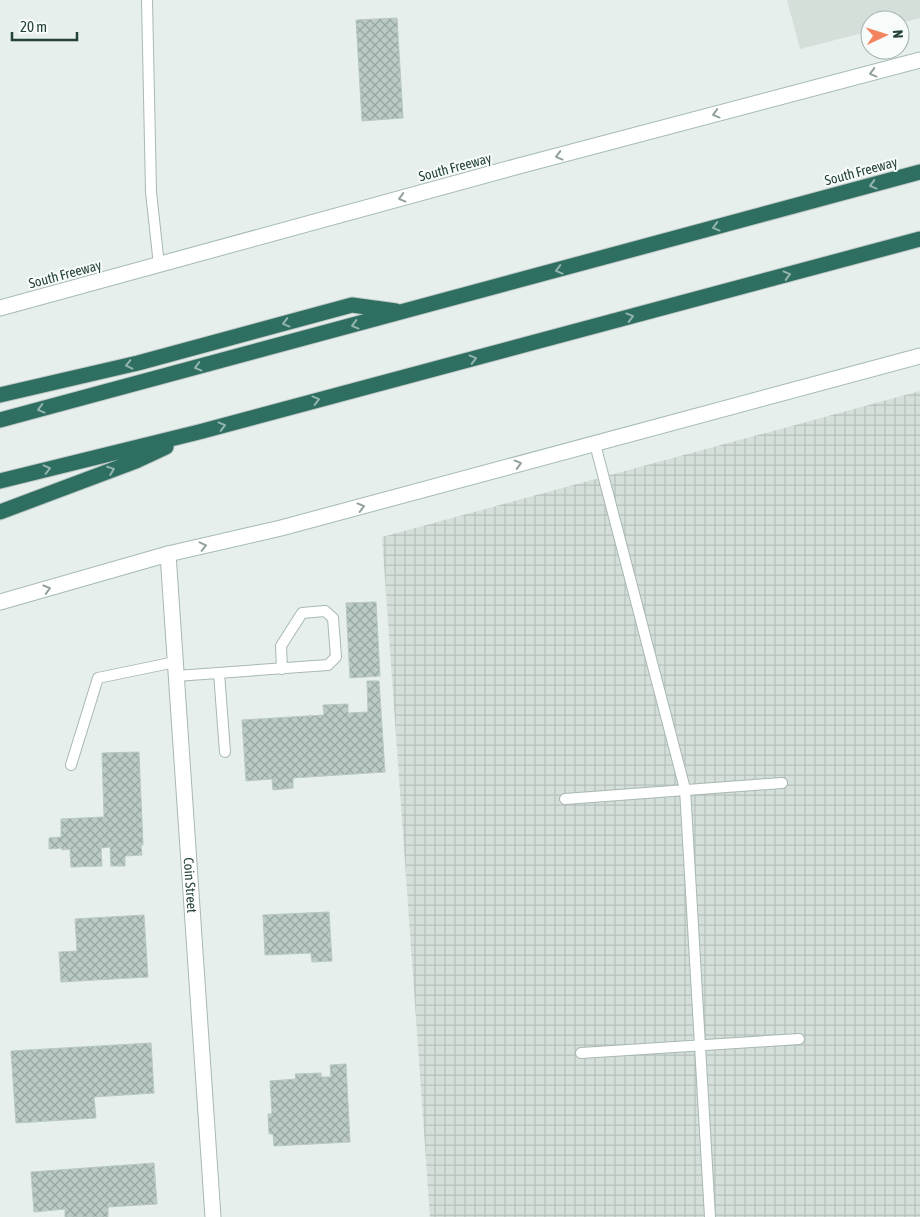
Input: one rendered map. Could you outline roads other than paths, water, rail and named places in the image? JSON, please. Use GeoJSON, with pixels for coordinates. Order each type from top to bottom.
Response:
{"type":"FeatureCollection","features":[{"type":"Feature","properties":{"kind":"highway","name":"South Freeway"},"geometry":{"type":"LineString","coordinates":[[0,420],[920,172]]}},
{"type":"Feature","properties":{"kind":"highway"},"geometry":{"type":"LineString","coordinates":[[0,481],[199,432],[920,239]]}},
{"type":"Feature","properties":{"kind":"highway"},"geometry":{"type":"LineString","coordinates":[[0,395],[138,363],[352,305],[402,312]]}},
{"type":"Feature","properties":{"kind":"highway"},"geometry":{"type":"LineString","coordinates":[[0,512],[136,461],[199,432]]}},
{"type":"Feature","properties":{"kind":"main road","name":"South Freeway"},"geometry":{"type":"LineString","coordinates":[[0,308],[515,167],[920,60]]}},
{"type":"Feature","properties":{"kind":"main road"},"geometry":{"type":"LineString","coordinates":[[0,602],[168,554],[281,528],[920,356]]}},
{"type":"Feature","properties":{"kind":"main road","name":"Coin Street"},"geometry":{"type":"LineString","coordinates":[[168,554],[213,1217]]}},
{"type":"Feature","properties":{"kind":"lane"},"geometry":{"type":"LineString","coordinates":[[147,0],[151,192],[159,265]]}},
{"type":"Feature","properties":{"kind":"lane"},"geometry":{"type":"LineString","coordinates":[[594,444],[685,790],[710,1217]]}},
{"type":"Feature","properties":{"kind":"lane"},"geometry":{"type":"LineString","coordinates":[[71,765],[98,678],[176,669],[219,673],[328,665],[336,657],[333,618],[325,611],[302,613],[281,646],[282,668]]}},
{"type":"Feature","properties":{"kind":"lane"},"geometry":{"type":"LineString","coordinates":[[219,673],[225,752]]}},
{"type":"Feature","properties":{"kind":"lane"},"geometry":{"type":"LineString","coordinates":[[565,799],[782,783]]}},
{"type":"Feature","properties":{"kind":"lane"},"geometry":{"type":"LineString","coordinates":[[582,1053],[799,1039]]}}]}
